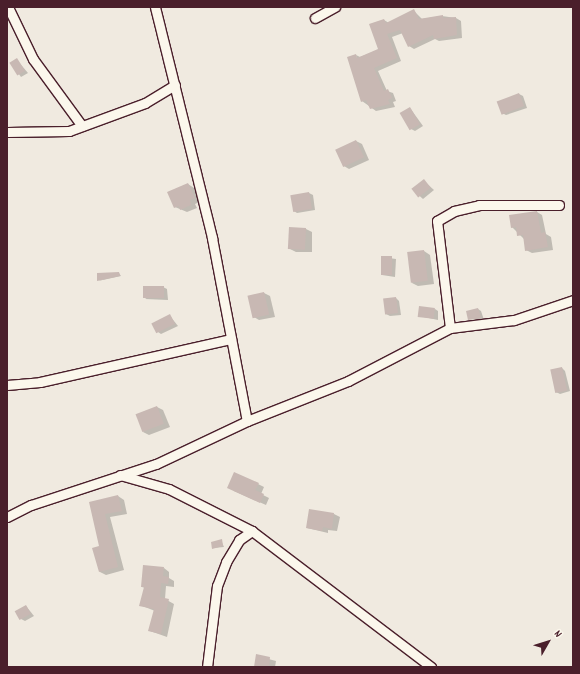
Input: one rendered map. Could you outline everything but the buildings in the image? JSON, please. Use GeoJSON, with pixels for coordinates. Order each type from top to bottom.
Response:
{"type":"FeatureCollection","features":[{"type":"Feature","properties":{"kind":"street"},"geometry":{"type":"LineString","coordinates":[[8,7],[33,59],[82,126]]}},
{"type":"Feature","properties":{"kind":"street"},"geometry":{"type":"LineString","coordinates":[[155,7],[212,238],[247,420]]}},
{"type":"Feature","properties":{"kind":"street"},"geometry":{"type":"LineString","coordinates":[[315,18],[335,7]]}},
{"type":"Feature","properties":{"kind":"street"},"geometry":{"type":"LineString","coordinates":[[7,132],[69,131],[145,102],[175,85]]}},
{"type":"Feature","properties":{"kind":"street"},"geometry":{"type":"LineString","coordinates":[[450,328],[437,221],[454,211],[479,205],[559,205]]}},
{"type":"Feature","properties":{"kind":"street"},"geometry":{"type":"LineString","coordinates":[[7,517],[31,505],[156,464],[247,420],[348,381],[450,328],[514,320],[573,300]]}},
{"type":"Feature","properties":{"kind":"street"},"geometry":{"type":"LineString","coordinates":[[7,385],[40,382],[231,339]]}},
{"type":"Feature","properties":{"kind":"street"},"geometry":{"type":"LineString","coordinates":[[120,475],[169,489],[252,531],[431,667]]}},
{"type":"Feature","properties":{"kind":"street"},"geometry":{"type":"LineString","coordinates":[[207,667],[218,586],[226,562],[238,540],[252,531]]}}]}
